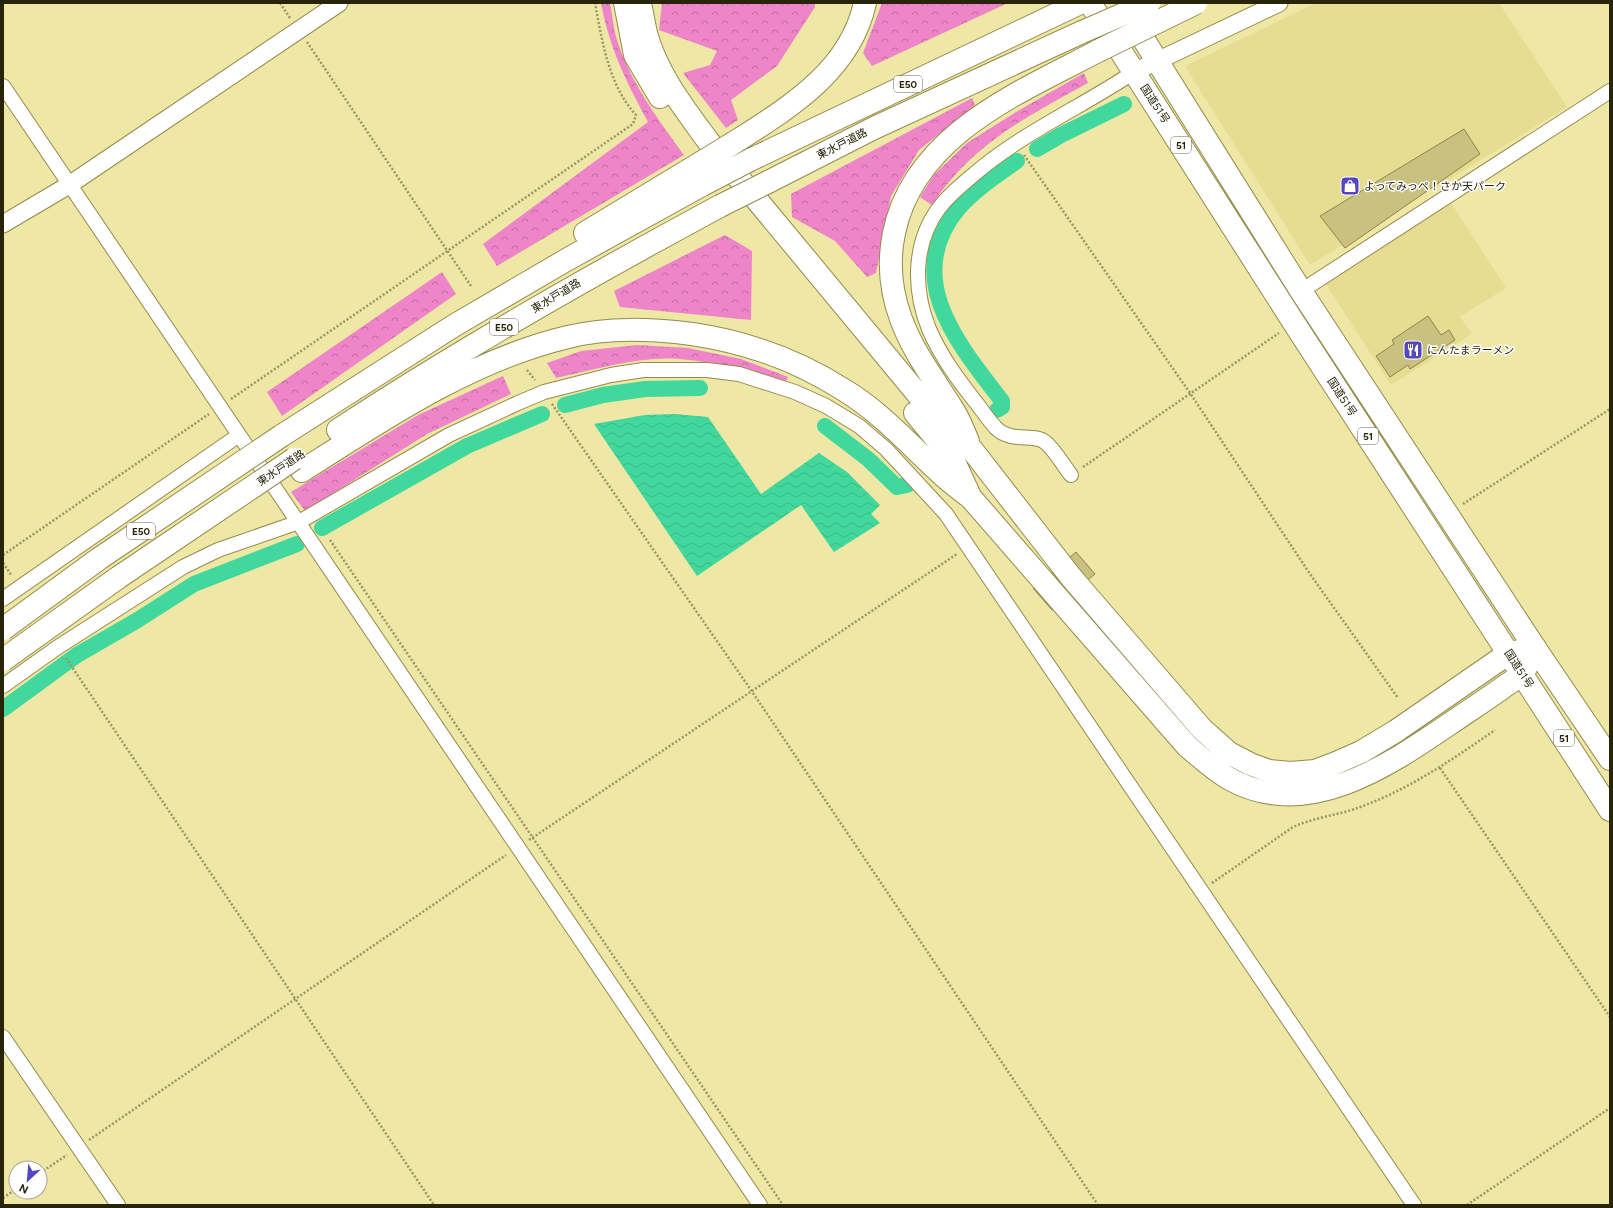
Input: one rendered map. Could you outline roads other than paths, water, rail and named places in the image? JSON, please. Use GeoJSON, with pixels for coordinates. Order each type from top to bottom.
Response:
{"type":"FeatureCollection","features":[{"type":"Feature","properties":{"kind":"highway"},"geometry":{"type":"LineString","coordinates":[[625,3],[635,55],[657,92],[695,146],[952,459],[971,498]]}},
{"type":"Feature","properties":{"kind":"highway"},"geometry":{"type":"LineString","coordinates":[[640,3],[646,35],[662,72],[682,105],[704,135],[940,421],[973,450],[1071,577],[1202,729],[1229,753],[1250,764],[1269,770],[1290,773],[1315,771],[1361,752],[1509,653],[1535,648]]}},
{"type":"Feature","properties":{"kind":"highway"},"geometry":{"type":"LineString","coordinates":[[696,178],[735,142],[786,110],[813,88],[844,53],[862,16],[865,3]]}},
{"type":"Feature","properties":{"kind":"highway","name":"国道51号"},"geometry":{"type":"LineString","coordinates":[[1090,3],[1294,324],[1610,810]]}},
{"type":"Feature","properties":{"kind":"highway","name":"51"},"geometry":{"type":"LineString","coordinates":[[1122,3],[1301,291],[1449,514],[1535,648],[1610,759]]}},
{"type":"Feature","properties":{"kind":"highway","name":"東水戸道路"},"geometry":{"type":"LineString","coordinates":[[298,465],[415,380],[585,279],[720,206],[874,128],[1082,32],[1150,3]]}},
{"type":"Feature","properties":{"kind":"highway"},"geometry":{"type":"LineString","coordinates":[[973,450],[953,409],[922,364],[907,334],[896,305],[892,282],[891,252],[897,220],[903,203],[920,171],[945,144],[980,116],[1002,102],[1098,51],[1196,3]]}},
{"type":"Feature","properties":{"kind":"highway","name":"E50"},"geometry":{"type":"LineString","coordinates":[[3,629],[100,558],[281,436],[401,359],[450,318],[560,248],[696,178],[750,160],[1073,6]]}},
{"type":"Feature","properties":{"kind":"highway"},"geometry":{"type":"LineString","coordinates":[[3,660],[119,577],[298,465],[367,430],[420,399],[494,362],[535,346],[570,336],[643,329],[706,336],[743,343],[776,355],[812,371],[846,391],[879,416],[937,471],[971,498],[1187,746],[1228,778],[1250,787],[1273,793],[1297,795],[1326,790],[1352,781],[1410,750],[1522,674],[1535,648]]}},
{"type":"Feature","properties":{"kind":"street"},"geometry":{"type":"LineString","coordinates":[[3,224],[69,185],[338,3]]}},
{"type":"Feature","properties":{"kind":"street"},"geometry":{"type":"LineString","coordinates":[[1071,475],[1044,441],[1036,439],[1012,438],[997,430],[938,351],[926,320],[918,293],[918,270],[922,247],[930,224],[939,208],[955,191],[994,157],[1016,143],[1134,72],[1279,3]]}},
{"type":"Feature","properties":{"kind":"street"},"geometry":{"type":"LineString","coordinates":[[3,86],[299,522],[517,848],[760,1205]]}},
{"type":"Feature","properties":{"kind":"street"},"geometry":{"type":"LineString","coordinates":[[1301,291],[1610,91]]}},
{"type":"Feature","properties":{"kind":"street"},"geometry":{"type":"LineString","coordinates":[[3,686],[58,647],[183,567],[218,550],[299,522],[449,436],[544,392],[611,375],[643,370],[671,369],[708,370],[739,374],[795,392],[826,406],[859,426],[886,449],[946,514],[1414,1205]]}},
{"type":"Feature","properties":{"kind":"street"},"geometry":{"type":"LineString","coordinates":[[3,599],[239,435]]}},
{"type":"Feature","properties":{"kind":"street"},"geometry":{"type":"LineString","coordinates":[[3,1037],[118,1205]]}},
{"type":"Feature","properties":{"kind":"water"},"geometry":{"type":"Polygon","coordinates":[[[675,414],[708,417],[761,494],[819,453],[847,472],[880,505],[871,514],[880,523],[834,552],[801,505],[697,576],[594,424],[645,415],[675,414]]]}},
{"type":"Feature","properties":{"kind":"waterway"},"geometry":{"type":"LineString","coordinates":[[1037,149],[1061,135],[1124,104]]}},
{"type":"Feature","properties":{"kind":"waterway"},"geometry":{"type":"LineString","coordinates":[[997,410],[1002,407],[1002,401],[969,357],[954,334],[942,310],[936,285],[935,260],[942,235],[958,209],[978,189],[1017,161]]}},
{"type":"Feature","properties":{"kind":"waterway"},"geometry":{"type":"LineString","coordinates":[[565,405],[603,395],[645,389],[700,388]]}},
{"type":"Feature","properties":{"kind":"waterway"},"geometry":{"type":"LineString","coordinates":[[322,528],[467,446],[542,414]]}},
{"type":"Feature","properties":{"kind":"waterway"},"geometry":{"type":"LineString","coordinates":[[825,426],[868,459],[897,487],[907,485]]}},
{"type":"Feature","properties":{"kind":"waterway"},"geometry":{"type":"LineString","coordinates":[[3,709],[77,655],[136,621],[194,584],[297,544]]}},
{"type":"Feature","properties":{"kind":"place","name":"よってみっぺ！さか天パーク"},"geometry":{"type":"Point","coordinates":[1350,186]}},
{"type":"Feature","properties":{"kind":"place","name":"にんたまラーメン"},"geometry":{"type":"Point","coordinates":[1413,350]}}]}
